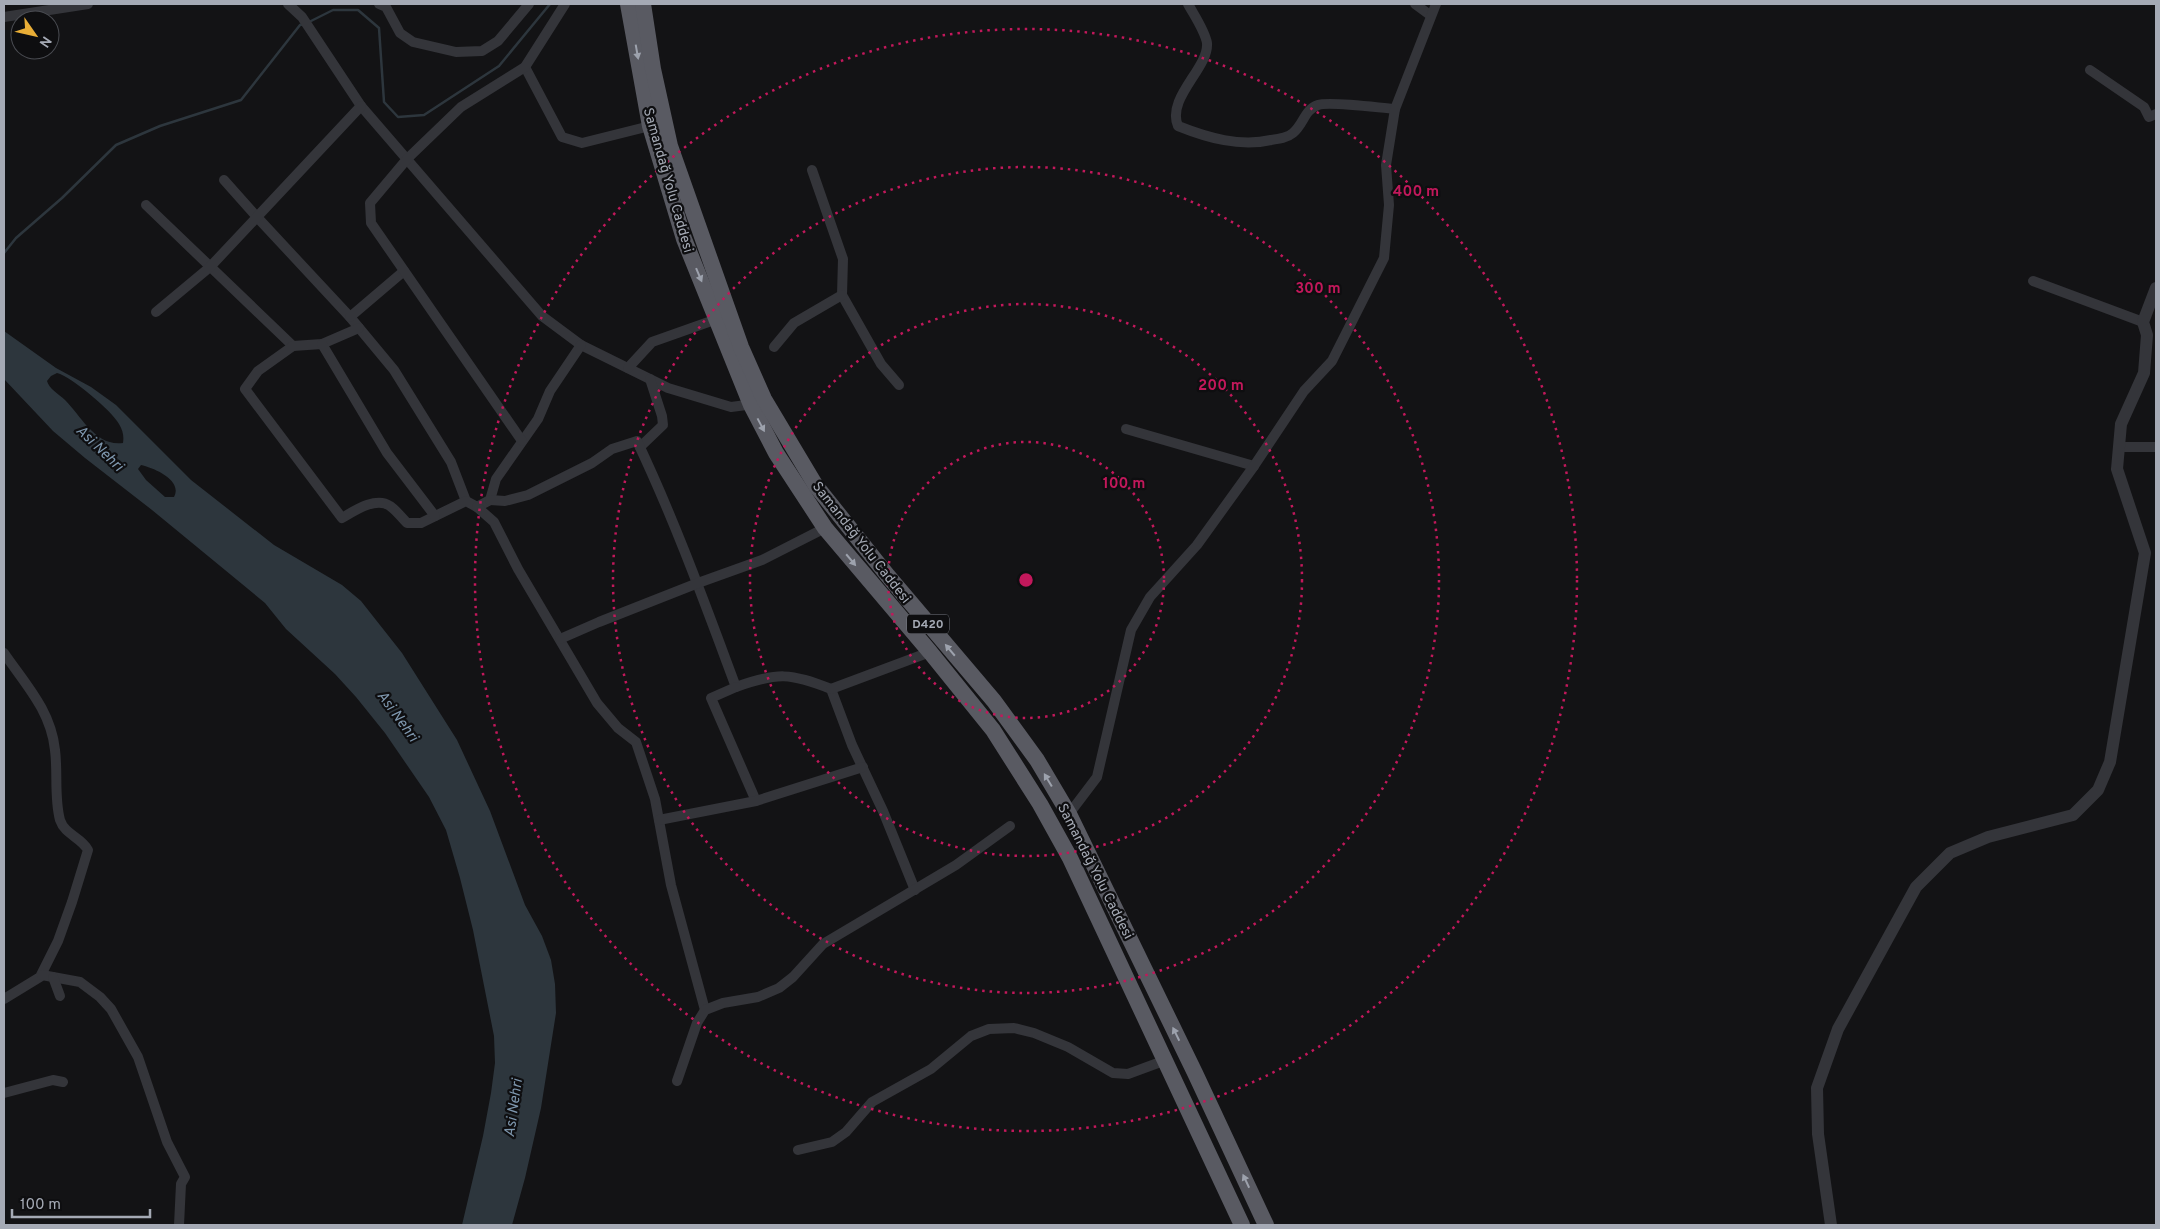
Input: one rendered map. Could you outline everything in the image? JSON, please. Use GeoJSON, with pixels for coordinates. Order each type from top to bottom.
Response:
{"type":"FeatureCollection","features":[{"type":"Feature","properties":{"kind":"highway","name":"Samandağ Yolu Caddesi"},"geometry":{"type":"LineString","coordinates":[[628,4],[650,126],[684,239],[717,319],[758,402],[816,486],[888,576],[994,701],[1037,760],[1069,814],[1196,1073],[1266,1225]]}},
{"type":"Feature","properties":{"kind":"highway","name":"Samandağ Yolu Caddesi"},"geometry":{"type":"LineString","coordinates":[[643,4],[653,69],[670,146],[742,347],[758,402],[776,453],[825,528],[993,730],[1040,804],[1070,858],[1242,1225]]}},
{"type":"Feature","properties":{"kind":"street"},"geometry":{"type":"LineString","coordinates":[[4,17],[88,4]]}},
{"type":"Feature","properties":{"kind":"street"},"geometry":{"type":"LineString","coordinates":[[290,4],[302,17],[360,106],[542,316],[581,345],[668,388],[731,407],[758,402]]}},
{"type":"Feature","properties":{"kind":"street"},"geometry":{"type":"LineString","coordinates":[[379,4],[386,8],[400,33],[413,42],[456,52],[482,51],[498,41],[529,4]]}},
{"type":"Feature","properties":{"kind":"street"},"geometry":{"type":"LineString","coordinates":[[522,441],[370,222],[370,203],[407,159],[461,107],[525,67],[565,4]]}},
{"type":"Feature","properties":{"kind":"street"},"geometry":{"type":"LineString","coordinates":[[1188,4],[1207,41],[1207,52],[1189,82],[1175,112],[1178,126],[1240,144],[1254,144],[1286,137],[1295,132],[1308,110],[1320,104],[1395,108]]}},
{"type":"Feature","properties":{"kind":"street"},"geometry":{"type":"LineString","coordinates":[[1415,4],[1430,14]]}},
{"type":"Feature","properties":{"kind":"street"},"geometry":{"type":"LineString","coordinates":[[1069,814],[1097,777],[1131,630],[1150,597],[1197,545],[1254,466],[1304,391],[1332,362],[1384,258],[1389,205],[1386,165],[1395,108],[1430,14],[1436,4]]}},
{"type":"Feature","properties":{"kind":"street"},"geometry":{"type":"LineString","coordinates":[[525,67],[562,137],[582,143],[650,126]]}},
{"type":"Feature","properties":{"kind":"street"},"geometry":{"type":"LineString","coordinates":[[2090,70],[2144,107],[2149,117],[2156,114]]}},
{"type":"Feature","properties":{"kind":"street"},"geometry":{"type":"LineString","coordinates":[[156,312],[210,267],[360,106]]}},
{"type":"Feature","properties":{"kind":"street"},"geometry":{"type":"LineString","coordinates":[[812,170],[843,259],[842,295],[881,364],[899,385]]}},
{"type":"Feature","properties":{"kind":"street"},"geometry":{"type":"LineString","coordinates":[[224,180],[360,328],[394,370],[451,462],[466,501],[477,507],[494,522],[518,569],[597,703],[618,728],[636,742],[650,781],[671,885],[705,1010]]}},
{"type":"Feature","properties":{"kind":"street"},"geometry":{"type":"LineString","coordinates":[[146,205],[293,346]]}},
{"type":"Feature","properties":{"kind":"street"},"geometry":{"type":"LineString","coordinates":[[350,317],[404,271]]}},
{"type":"Feature","properties":{"kind":"street"},"geometry":{"type":"LineString","coordinates":[[2033,281],[2143,322]]}},
{"type":"Feature","properties":{"kind":"street"},"geometry":{"type":"LineString","coordinates":[[1831,1225],[1818,1134],[1817,1088],[1838,1029],[1916,887],[1950,853],[1988,837],[2073,815],[2098,790],[2110,762],[2145,553],[2117,469],[2119,448],[2122,424],[2144,372],[2147,335],[2143,322],[2156,289]]}},
{"type":"Feature","properties":{"kind":"street"},"geometry":{"type":"LineString","coordinates":[[774,348],[794,323],[842,295]]}},
{"type":"Feature","properties":{"kind":"street"},"geometry":{"type":"LineString","coordinates":[[628,368],[652,342],[717,319]]}},
{"type":"Feature","properties":{"kind":"street"},"geometry":{"type":"LineString","coordinates":[[360,328],[322,344],[293,346],[258,371],[245,389],[342,518],[356,510],[379,502],[389,505],[407,522],[421,523],[466,501]]}},
{"type":"Feature","properties":{"kind":"street"},"geometry":{"type":"LineString","coordinates":[[322,344],[387,453],[435,516]]}},
{"type":"Feature","properties":{"kind":"street"},"geometry":{"type":"LineString","coordinates":[[490,500],[496,479],[538,419],[550,391],[581,345]]}},
{"type":"Feature","properties":{"kind":"street"},"geometry":{"type":"LineString","coordinates":[[640,447],[663,425],[650,379]]}},
{"type":"Feature","properties":{"kind":"street"},"geometry":{"type":"LineString","coordinates":[[1126,429],[1254,466]]}},
{"type":"Feature","properties":{"kind":"street"},"geometry":{"type":"LineString","coordinates":[[477,507],[490,500],[505,501],[528,495],[592,463],[612,449],[637,441],[658,485],[698,583],[736,687]]}},
{"type":"Feature","properties":{"kind":"street"},"geometry":{"type":"LineString","coordinates":[[2119,448],[2156,447]]}},
{"type":"Feature","properties":{"kind":"street"},"geometry":{"type":"LineString","coordinates":[[560,639],[698,583],[762,560],[825,528]]}},
{"type":"Feature","properties":{"kind":"street"},"geometry":{"type":"LineString","coordinates":[[756,801],[711,698],[764,677],[788,675],[831,689],[930,652]]}},
{"type":"Feature","properties":{"kind":"street"},"geometry":{"type":"LineString","coordinates":[[4,653],[47,715],[55,750],[60,821],[67,832],[84,843],[88,850],[72,902],[42,975],[4,999]]}},
{"type":"Feature","properties":{"kind":"street"},"geometry":{"type":"LineString","coordinates":[[831,689],[915,890]]}},
{"type":"Feature","properties":{"kind":"street"},"geometry":{"type":"LineString","coordinates":[[659,820],[756,801],[863,768]]}},
{"type":"Feature","properties":{"kind":"street"},"geometry":{"type":"LineString","coordinates":[[677,1081],[697,1023],[705,1010],[723,1003],[758,997],[779,988],[823,944],[956,866],[1010,826]]}},
{"type":"Feature","properties":{"kind":"street"},"geometry":{"type":"LineString","coordinates":[[42,975],[80,982],[100,997],[111,1009],[138,1058],[167,1142],[185,1177],[181,1184],[179,1225]]}},
{"type":"Feature","properties":{"kind":"street"},"geometry":{"type":"LineString","coordinates":[[53,977],[60,996]]}},
{"type":"Feature","properties":{"kind":"street"},"geometry":{"type":"LineString","coordinates":[[798,1150],[832,1142],[846,1132],[872,1102],[931,1069],[971,1036],[989,1029],[1014,1028],[1034,1033],[1068,1047],[1113,1073],[1128,1074],[1166,1060]]}},
{"type":"Feature","properties":{"kind":"street"},"geometry":{"type":"LineString","coordinates":[[4,1093],[53,1080],[63,1082]]}},
{"type":"Feature","properties":{"kind":"water","name":"Asi Nehri"},"geometry":{"type":"Polygon","coordinates":[[[4,331],[56,368],[91,387],[116,405],[191,480],[274,545],[342,585],[361,601],[402,653],[457,740],[490,811],[525,905],[542,936],[551,960],[555,984],[556,1013],[541,1108],[512,1225],[462,1225],[491,1093],[495,1063],[494,1036],[473,930],[460,878],[446,830],[429,797],[385,733],[356,697],[335,674],[286,629],[265,603],[53,431],[4,379],[4,331]],[[57,373],[47,381],[52,389],[65,400],[97,435],[113,443],[123,443],[123,434],[115,418],[81,387],[57,373]],[[141,465],[138,469],[146,480],[165,497],[174,497],[176,491],[171,480],[160,472],[141,465]]]}},
{"type":"Feature","properties":{"kind":"waterway"},"geometry":{"type":"LineString","coordinates":[[309,22],[333,10],[358,10],[379,28],[384,102],[398,117],[424,115],[499,66],[550,4]]}},
{"type":"Feature","properties":{"kind":"waterway"},"geometry":{"type":"LineString","coordinates":[[4,253],[16,238],[62,198],[116,145],[160,126],[241,100],[300,25],[304,24]]}}]}
